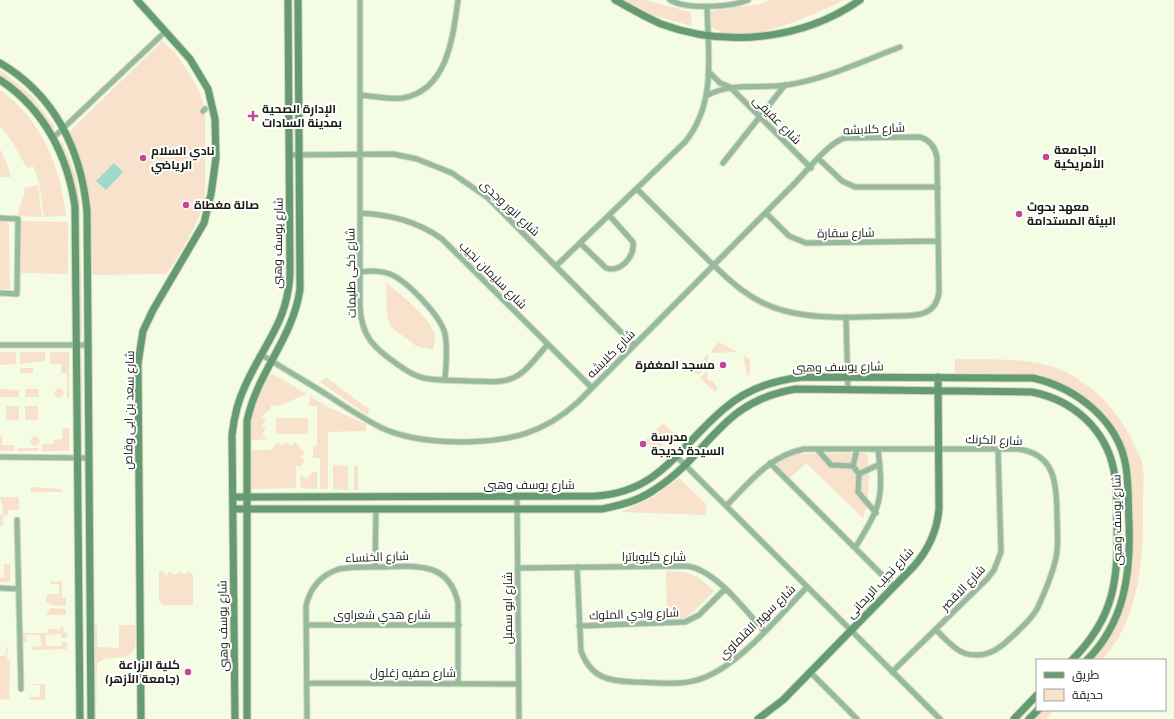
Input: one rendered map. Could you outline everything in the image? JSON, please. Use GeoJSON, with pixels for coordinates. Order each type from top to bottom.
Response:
{"type":"FeatureCollection","features":[{"type":"Feature","properties":{"kind":"street","name":"شارع سعد بن ابى وقاص"},"geometry":{"type":"LineString","coordinates":[[137,0],[190,59],[208,89],[215,119],[216,158],[211,194],[204,223],[152,310],[143,331],[140,346],[138,362],[141,719]]}},
{"type":"Feature","properties":{"kind":"street","name":"شارع يوسف وهبى"},"geometry":{"type":"LineString","coordinates":[[235,719],[232,446],[236,413],[246,384],[281,319],[289,288],[288,0]]}},
{"type":"Feature","properties":{"kind":"street","name":"شارع يوسف وهبى"},"geometry":{"type":"LineString","coordinates":[[247,719],[247,422],[254,394],[293,320],[300,289],[298,0]]}},
{"type":"Feature","properties":{"kind":"street","name":"شارع ذكى طليمات"},"geometry":{"type":"LineString","coordinates":[[360,0],[360,272],[361,316],[365,330],[375,347],[412,374],[424,378],[446,380],[496,382],[512,378],[521,373],[548,344]]}},
{"type":"Feature","properties":{"kind":"street"},"geometry":{"type":"LineString","coordinates":[[360,95],[402,98],[416,93],[433,81],[446,63],[458,0]]}},
{"type":"Feature","properties":{"kind":"street"},"geometry":{"type":"LineString","coordinates":[[615,0],[662,24],[708,35],[747,38],[790,32],[831,17],[860,0]]}},
{"type":"Feature","properties":{"kind":"street"},"geometry":{"type":"LineString","coordinates":[[670,0],[680,4],[706,6],[729,4],[748,0]]}},
{"type":"Feature","properties":{"kind":"street"},"geometry":{"type":"LineString","coordinates":[[556,266],[690,136],[702,115],[708,94],[709,72],[706,6]]}},
{"type":"Feature","properties":{"kind":"street"},"geometry":{"type":"LineString","coordinates":[[54,137],[166,31]]}},
{"type":"Feature","properties":{"kind":"street"},"geometry":{"type":"LineString","coordinates":[[708,94],[730,87],[785,85],[831,74],[900,47]]}},
{"type":"Feature","properties":{"kind":"street"},"geometry":{"type":"LineString","coordinates":[[0,63],[31,86],[52,110],[64,128],[77,157],[85,186],[87,211],[89,345],[91,719]]}},
{"type":"Feature","properties":{"kind":"street","name":"شارع عفيفى"},"geometry":{"type":"LineString","coordinates":[[709,72],[716,80],[730,87],[810,168]]}},
{"type":"Feature","properties":{"kind":"street"},"geometry":{"type":"LineString","coordinates":[[0,80],[25,100],[54,137],[67,170],[75,207],[80,719]]}},
{"type":"Feature","properties":{"kind":"street"},"geometry":{"type":"LineString","coordinates":[[723,163],[785,85]]}},
{"type":"Feature","properties":{"kind":"street","name":"شارع كلابشه"},"geometry":{"type":"LineString","coordinates":[[262,355],[376,425],[405,436],[435,441],[492,441],[525,434],[547,425],[563,415],[592,388],[838,141],[845,138],[924,138],[935,149],[937,157],[938,187]]}},
{"type":"Feature","properties":{"kind":"street","name":"شارع انور وجدى"},"geometry":{"type":"LineString","coordinates":[[289,156],[405,156],[429,163],[452,173],[488,198],[634,345]]}},
{"type":"Feature","properties":{"kind":"street"},"geometry":{"type":"LineString","coordinates":[[637,189],[714,265],[744,292],[772,307],[812,316],[846,317],[915,316],[930,311],[937,301],[939,292],[938,187],[855,187],[842,181],[819,159]]}},
{"type":"Feature","properties":{"kind":"street","name":"شارع سليمان نجيب"},"geometry":{"type":"LineString","coordinates":[[360,212],[396,217],[416,224],[434,234],[450,246],[592,388]]}},
{"type":"Feature","properties":{"kind":"street","name":"شارع سقارة"},"geometry":{"type":"LineString","coordinates":[[766,213],[789,236],[806,243],[938,241]]}},
{"type":"Feature","properties":{"kind":"street"},"geometry":{"type":"LineString","coordinates":[[580,242],[606,268],[610,270],[619,268],[631,256],[634,247],[633,242],[609,215]]}},
{"type":"Feature","properties":{"kind":"street"},"geometry":{"type":"LineString","coordinates":[[0,218],[18,219],[17,294],[0,294]]}},
{"type":"Feature","properties":{"kind":"street"},"geometry":{"type":"LineString","coordinates":[[360,272],[380,271],[397,278],[436,317],[443,327],[446,339],[446,380]]}},
{"type":"Feature","properties":{"kind":"street"},"geometry":{"type":"LineString","coordinates":[[846,317],[848,390]]}},
{"type":"Feature","properties":{"kind":"street"},"geometry":{"type":"LineString","coordinates":[[0,346],[89,345]]}},
{"type":"Feature","properties":{"kind":"street","name":"شارع نجيب الريحانى"},"geometry":{"type":"LineString","coordinates":[[758,719],[783,700],[920,560],[929,546],[935,531],[939,508],[938,377]]}},
{"type":"Feature","properties":{"kind":"street","name":"شارع يوسف وهبى"},"geometry":{"type":"LineString","coordinates":[[233,497],[596,496],[621,492],[649,480],[726,407],[755,389],[775,382],[793,378],[1023,377],[1053,384],[1072,392],[1088,404],[1103,419],[1114,434],[1122,451],[1127,468],[1129,564],[1123,598],[1115,619],[1103,639],[1088,659]]}},
{"type":"Feature","properties":{"kind":"street","name":"شارع يوسف وهبى"},"geometry":{"type":"LineString","coordinates":[[233,509],[593,509],[619,505],[637,499],[656,489],[684,464],[729,418],[755,401],[775,394],[796,389],[1032,392],[1050,396],[1067,404],[1095,429],[1105,445],[1112,462],[1116,481],[1116,579],[1108,608],[1098,627],[1086,645],[1073,659]]}},
{"type":"Feature","properties":{"kind":"street"},"geometry":{"type":"LineString","coordinates":[[817,449],[831,465],[853,466]]}},
{"type":"Feature","properties":{"kind":"street","name":"شارع الكرنك"},"geometry":{"type":"LineString","coordinates":[[726,506],[770,463],[790,453],[817,449],[1018,449],[1034,454],[1048,465],[1054,476],[1056,488],[1058,544],[1051,576],[1034,613],[997,650],[981,655],[964,653],[936,630]]}},
{"type":"Feature","properties":{"kind":"street"},"geometry":{"type":"LineString","coordinates":[[853,466],[857,449]]}},
{"type":"Feature","properties":{"kind":"street"},"geometry":{"type":"LineString","coordinates":[[855,548],[876,513],[882,487],[878,449]]}},
{"type":"Feature","properties":{"kind":"street","name":"شارع الاقصر"},"geometry":{"type":"LineString","coordinates":[[892,672],[991,575],[999,559],[1001,546],[998,449]]}},
{"type":"Feature","properties":{"kind":"street"},"geometry":{"type":"LineString","coordinates":[[676,456],[940,719]]}},
{"type":"Feature","properties":{"kind":"street"},"geometry":{"type":"LineString","coordinates":[[0,457],[89,458]]}},
{"type":"Feature","properties":{"kind":"street"},"geometry":{"type":"LineString","coordinates":[[770,463],[894,587]]}},
{"type":"Feature","properties":{"kind":"street"},"geometry":{"type":"LineString","coordinates":[[859,474],[880,464]]}},
{"type":"Feature","properties":{"kind":"street"},"geometry":{"type":"LineString","coordinates":[[853,466],[859,474],[858,492],[876,513]]}},
{"type":"Feature","properties":{"kind":"street","name":"شارع ابو سمبل"},"geometry":{"type":"LineString","coordinates":[[517,496],[519,719]]}},
{"type":"Feature","properties":{"kind":"street"},"geometry":{"type":"LineString","coordinates":[[375,567],[376,509]]}},
{"type":"Feature","properties":{"kind":"street"},"geometry":{"type":"LineString","coordinates":[[17,520],[21,689]]}},
{"type":"Feature","properties":{"kind":"street","name":"شارع الخنساء"},"geometry":{"type":"LineString","coordinates":[[307,719],[306,606],[308,597],[314,586],[321,578],[339,569],[417,566],[438,572],[448,580],[455,591],[458,603],[458,683]]}},
{"type":"Feature","properties":{"kind":"street","name":"شارع كليوباترا"},"geometry":{"type":"LineString","coordinates":[[518,568],[691,566],[710,575],[764,631]]}},
{"type":"Feature","properties":{"kind":"street","name":"شارع سهير القلماوي"},"geometry":{"type":"LineString","coordinates":[[577,567],[580,646],[583,657],[589,666],[602,677],[613,681],[673,683],[697,680],[719,672],[737,658],[807,587]]}},
{"type":"Feature","properties":{"kind":"street"},"geometry":{"type":"LineString","coordinates":[[0,588],[19,589]]}},
{"type":"Feature","properties":{"kind":"street","name":"شارع وادي الملوك"},"geometry":{"type":"LineString","coordinates":[[579,626],[685,622],[699,615],[725,589]]}},
{"type":"Feature","properties":{"kind":"street","name":"شارع هدي شعراوى"},"geometry":{"type":"LineString","coordinates":[[306,625],[459,625]]}},
{"type":"Feature","properties":{"kind":"street"},"geometry":{"type":"LineString","coordinates":[[810,672],[851,717],[857,719]]}},
{"type":"Feature","properties":{"kind":"street","name":"شارع صفيه زغلول"},"geometry":{"type":"LineString","coordinates":[[306,683],[519,684]]}},
{"type":"Feature","properties":{"kind":"street"},"geometry":{"type":"LineString","coordinates":[[1014,719],[1036,697]]}},
{"type":"Feature","properties":{"kind":"street"},"geometry":{"type":"LineString","coordinates":[[1029,719],[1037,711]]}},
{"type":"Feature","properties":{"kind":"green space"},"geometry":{"type":"Polygon","coordinates":[[[622,0],[645,0],[691,12],[692,26],[645,13],[622,0]]]}},
{"type":"Feature","properties":{"kind":"green space"},"geometry":{"type":"Polygon","coordinates":[[[770,0],[844,0],[797,21],[759,32],[741,34],[725,33],[711,27],[709,16],[711,11],[760,4],[770,0]]]}},
{"type":"Feature","properties":{"kind":"green space","name":"نادي السلام الرياضي"},"geometry":{"type":"Polygon","coordinates":[[[162,41],[175,53],[187,70],[199,91],[205,109],[205,199],[202,209],[184,247],[167,274],[92,275],[90,202],[83,166],[69,132],[162,41]]]}},
{"type":"Feature","properties":{"kind":"green space"},"geometry":{"type":"Polygon","coordinates":[[[0,70],[32,96],[54,126],[54,129],[51,129],[35,106],[22,93],[0,75],[0,70]]]}},
{"type":"Feature","properties":{"kind":"green space"},"geometry":{"type":"Polygon","coordinates":[[[0,90],[27,115],[38,130],[54,162],[66,216],[44,217],[39,183],[33,166],[27,168],[11,140],[0,126],[0,90]]]}},
{"type":"Feature","properties":{"kind":"green space"},"geometry":{"type":"Polygon","coordinates":[[[62,141],[75,173],[80,200],[82,337],[79,336],[78,202],[68,160],[60,144],[62,141]]]}},
{"type":"Feature","properties":{"kind":"green space"},"geometry":{"type":"Polygon","coordinates":[[[0,149],[6,161],[11,177],[0,177],[0,149]]]}},
{"type":"Feature","properties":{"kind":"green space"},"geometry":{"type":"Polygon","coordinates":[[[38,185],[42,217],[18,216],[19,208],[24,195],[24,188],[38,185]]]}},
{"type":"Feature","properties":{"kind":"green space"},"geometry":{"type":"Polygon","coordinates":[[[0,221],[6,221],[9,225],[10,289],[0,289],[0,221]]]}},
{"type":"Feature","properties":{"kind":"green space"},"geometry":{"type":"Polygon","coordinates":[[[21,221],[68,222],[68,274],[21,273],[21,221]]]}},
{"type":"Feature","properties":{"kind":"green space"},"geometry":{"type":"Polygon","coordinates":[[[386,282],[422,314],[433,329],[435,337],[433,350],[416,346],[390,326],[387,316],[386,282]]]}},
{"type":"Feature","properties":{"kind":"green space"},"geometry":{"type":"Polygon","coordinates":[[[719,342],[738,352],[713,353],[711,351],[719,342]]]}},
{"type":"Feature","properties":{"kind":"green space"},"geometry":{"type":"Polygon","coordinates":[[[0,352],[16,352],[16,364],[0,365],[0,352]]]}},
{"type":"Feature","properties":{"kind":"green space"},"geometry":{"type":"Polygon","coordinates":[[[20,352],[45,352],[45,361],[20,364],[20,352]]]}},
{"type":"Feature","properties":{"kind":"green space"},"geometry":{"type":"Polygon","coordinates":[[[50,352],[69,352],[69,398],[67,398],[67,373],[61,373],[61,364],[50,364],[50,352]]]}},
{"type":"Feature","properties":{"kind":"green space"},"geometry":{"type":"Polygon","coordinates":[[[79,354],[82,354],[82,446],[78,447],[79,354]]]}},
{"type":"Feature","properties":{"kind":"green space"},"geometry":{"type":"Polygon","coordinates":[[[708,354],[708,365],[698,375],[693,370],[708,354]]]}},
{"type":"Feature","properties":{"kind":"green space"},"geometry":{"type":"Polygon","coordinates":[[[743,355],[750,359],[750,375],[747,375],[743,355]]]}},
{"type":"Feature","properties":{"kind":"green space"},"geometry":{"type":"Polygon","coordinates":[[[955,359],[1015,360],[1059,369],[1082,381],[1109,405],[1123,424],[1135,446],[1140,456],[1144,476],[1141,563],[1138,584],[1125,625],[1115,644],[1103,659],[1088,659],[1103,641],[1125,586],[1127,551],[1124,461],[1105,423],[1074,392],[1027,375],[1007,373],[955,373],[955,359]]]}},
{"type":"Feature","properties":{"kind":"green space"},"geometry":{"type":"Polygon","coordinates":[[[20,368],[33,368],[33,373],[20,373],[20,368]]]}},
{"type":"Feature","properties":{"kind":"green space"},"geometry":{"type":"Polygon","coordinates":[[[707,371],[708,381],[712,380],[718,388],[715,392],[700,378],[707,371]]]}},
{"type":"Feature","properties":{"kind":"green space"},"geometry":{"type":"Polygon","coordinates":[[[273,374],[307,394],[278,406],[271,405],[271,409],[268,410],[262,417],[266,421],[262,425],[266,429],[262,434],[267,439],[249,441],[252,410],[267,376],[273,374]]]}},
{"type":"Feature","properties":{"kind":"green space"},"geometry":{"type":"Polygon","coordinates":[[[326,377],[370,410],[367,415],[320,382],[326,377]]]}},
{"type":"Feature","properties":{"kind":"green space"},"geometry":{"type":"Polygon","coordinates":[[[59,388],[64,393],[59,398],[54,393],[59,388]]]}},
{"type":"Feature","properties":{"kind":"green space"},"geometry":{"type":"Polygon","coordinates":[[[0,389],[19,390],[19,397],[0,397],[0,389]]]}},
{"type":"Feature","properties":{"kind":"green space"},"geometry":{"type":"Polygon","coordinates":[[[25,389],[39,389],[39,397],[25,397],[25,389]]]}},
{"type":"Feature","properties":{"kind":"green space"},"geometry":{"type":"Polygon","coordinates":[[[310,396],[328,407],[366,424],[366,431],[328,432],[328,489],[320,489],[320,458],[313,458],[313,447],[317,445],[317,406],[309,406],[310,396]]]}},
{"type":"Feature","properties":{"kind":"green space"},"geometry":{"type":"Polygon","coordinates":[[[6,406],[19,406],[19,420],[6,420],[6,406]]]}},
{"type":"Feature","properties":{"kind":"green space"},"geometry":{"type":"Polygon","coordinates":[[[25,406],[38,406],[38,420],[25,420],[25,406]]]}},
{"type":"Feature","properties":{"kind":"green space"},"geometry":{"type":"Polygon","coordinates":[[[276,418],[306,418],[308,419],[308,432],[306,434],[276,434],[276,418]]]}},
{"type":"Feature","properties":{"kind":"green space"},"geometry":{"type":"Polygon","coordinates":[[[663,423],[674,433],[656,451],[645,441],[663,423]]]}},
{"type":"Feature","properties":{"kind":"green space"},"geometry":{"type":"Polygon","coordinates":[[[63,428],[69,428],[69,451],[42,451],[42,444],[54,444],[54,440],[62,439],[63,428]]]}},
{"type":"Feature","properties":{"kind":"green space"},"geometry":{"type":"Polygon","coordinates":[[[0,436],[2,436],[2,445],[14,445],[14,451],[0,451],[0,436]]]}},
{"type":"Feature","properties":{"kind":"green space"},"geometry":{"type":"Polygon","coordinates":[[[35,436],[40,441],[35,446],[30,441],[35,436]]]}},
{"type":"Feature","properties":{"kind":"green space"},"geometry":{"type":"Polygon","coordinates":[[[278,442],[282,446],[286,442],[291,446],[295,442],[305,453],[301,457],[305,461],[301,466],[296,466],[296,488],[252,489],[248,485],[249,450],[271,450],[278,442]]]}},
{"type":"Feature","properties":{"kind":"green space"},"geometry":{"type":"Polygon","coordinates":[[[18,448],[39,448],[39,451],[18,451],[18,448]]]}},
{"type":"Feature","properties":{"kind":"green space"},"geometry":{"type":"Polygon","coordinates":[[[865,453],[868,456],[869,472],[867,503],[863,518],[806,463],[788,480],[776,466],[778,460],[794,454],[865,453]]]}},
{"type":"Feature","properties":{"kind":"green space"},"geometry":{"type":"Polygon","coordinates":[[[333,465],[348,466],[348,490],[333,489],[333,465]]]}},
{"type":"Feature","properties":{"kind":"green space"},"geometry":{"type":"Polygon","coordinates":[[[354,466],[358,466],[358,490],[354,490],[354,466]]]}},
{"type":"Feature","properties":{"kind":"green space"},"geometry":{"type":"Polygon","coordinates":[[[313,472],[317,472],[317,489],[300,488],[301,474],[306,479],[313,472]]]}},
{"type":"Feature","properties":{"kind":"green space"},"geometry":{"type":"Polygon","coordinates":[[[679,478],[707,505],[705,515],[621,512],[653,497],[679,478]]]}},
{"type":"Feature","properties":{"kind":"green space"},"geometry":{"type":"Polygon","coordinates":[[[31,487],[62,489],[62,492],[31,492],[31,487]]]}},
{"type":"Feature","properties":{"kind":"green space"},"geometry":{"type":"Polygon","coordinates":[[[0,497],[19,497],[19,510],[8,510],[8,515],[3,515],[3,526],[0,526],[0,515],[3,514],[3,505],[0,497]]]}},
{"type":"Feature","properties":{"kind":"green space"},"geometry":{"type":"Polygon","coordinates":[[[4,564],[10,564],[10,582],[0,582],[0,578],[4,578],[4,564]]]}},
{"type":"Feature","properties":{"kind":"green space"},"geometry":{"type":"Polygon","coordinates":[[[159,571],[162,571],[166,575],[170,571],[175,575],[180,571],[184,575],[189,571],[193,575],[193,605],[163,605],[159,601],[159,571]]]}},
{"type":"Feature","properties":{"kind":"green space"},"geometry":{"type":"Polygon","coordinates":[[[666,571],[682,572],[693,575],[714,591],[693,612],[682,620],[667,621],[666,571]]]}},
{"type":"Feature","properties":{"kind":"green space"},"geometry":{"type":"Polygon","coordinates":[[[62,581],[62,598],[66,598],[66,606],[51,605],[46,601],[47,594],[59,594],[59,584],[50,584],[50,582],[62,581]]]}},
{"type":"Feature","properties":{"kind":"green space"},"geometry":{"type":"Polygon","coordinates":[[[50,608],[66,609],[66,615],[46,615],[50,608]]]}},
{"type":"Feature","properties":{"kind":"green space"},"geometry":{"type":"Polygon","coordinates":[[[92,625],[97,625],[97,647],[119,648],[119,625],[135,625],[135,645],[133,651],[124,657],[106,659],[97,664],[96,719],[92,719],[92,625]]]}},
{"type":"Feature","properties":{"kind":"green space"},"geometry":{"type":"Polygon","coordinates":[[[61,626],[63,626],[64,633],[67,632],[67,638],[61,638],[61,634],[46,635],[46,646],[62,646],[61,642],[67,642],[67,649],[32,650],[32,647],[41,646],[40,635],[26,635],[27,641],[23,643],[23,633],[48,633],[48,629],[61,629],[61,626]]]}},
{"type":"Feature","properties":{"kind":"green space"},"geometry":{"type":"Polygon","coordinates":[[[6,647],[8,647],[7,659],[10,660],[9,700],[0,699],[0,656],[6,655],[6,647]]]}},
{"type":"Feature","properties":{"kind":"green space"},"geometry":{"type":"Polygon","coordinates":[[[24,684],[45,684],[45,700],[30,700],[30,697],[40,697],[40,685],[24,684]]]}},
{"type":"Feature","properties":{"kind":"green space"},"geometry":{"type":"Polygon","coordinates":[[[1037,711],[1053,711],[1046,719],[1029,719],[1037,711]]]}},
{"type":"Feature","properties":{"kind":"water"},"geometry":{"type":"Polygon","coordinates":[[[114,163],[123,172],[106,190],[96,181],[114,163]]]}},
{"type":"Feature","properties":{"kind":"place","name":"الإدارة الصحية بمدينة السادات"},"geometry":{"type":"Point","coordinates":[253,116]}},
{"type":"Feature","properties":{"kind":"place","name":"الجامعة الأمريكية"},"geometry":{"type":"Point","coordinates":[1046,157]}},
{"type":"Feature","properties":{"kind":"place","name":"نادي السلام الرياضي"},"geometry":{"type":"Point","coordinates":[143,158]}},
{"type":"Feature","properties":{"kind":"place","name":"صالة مغطاة"},"geometry":{"type":"Point","coordinates":[186,205]}},
{"type":"Feature","properties":{"kind":"place","name":"معهد بحوث البيئة المستدامة"},"geometry":{"type":"Point","coordinates":[1019,214]}},
{"type":"Feature","properties":{"kind":"place","name":"مسجد المغفرة"},"geometry":{"type":"Point","coordinates":[723,365]}},
{"type":"Feature","properties":{"kind":"place","name":"مدرسة السيدة خديجة"},"geometry":{"type":"Point","coordinates":[643,444]}},
{"type":"Feature","properties":{"kind":"place","name":"كلية الزراعة (جامعة الأزهر)"},"geometry":{"type":"Point","coordinates":[188,672]}}]}
